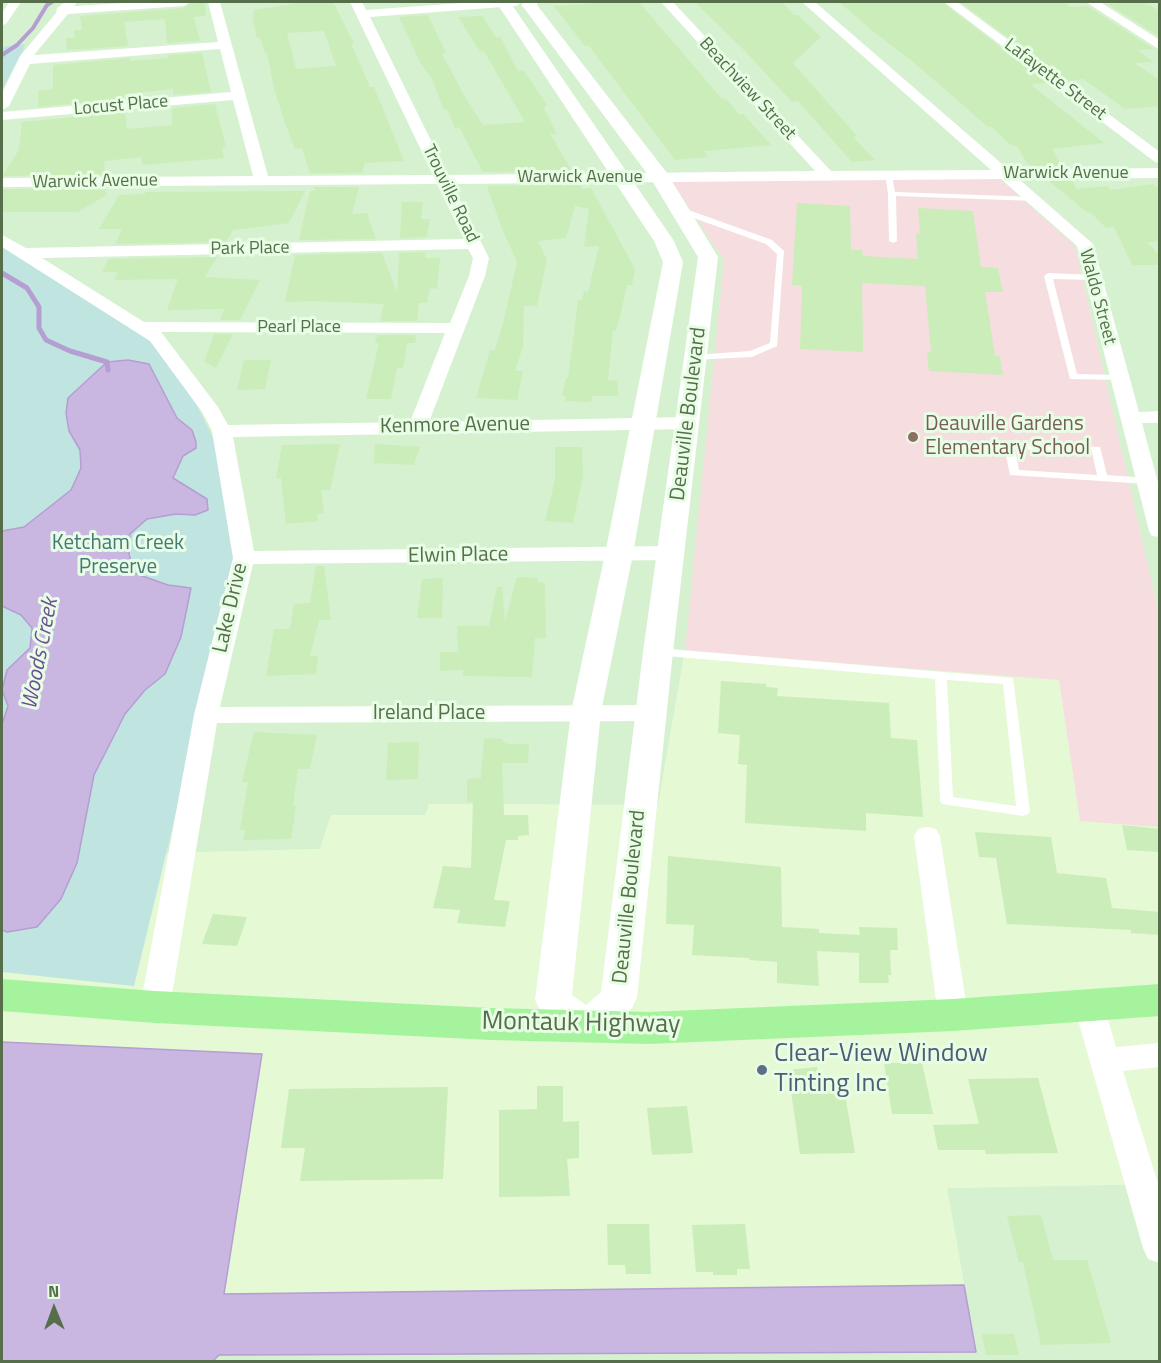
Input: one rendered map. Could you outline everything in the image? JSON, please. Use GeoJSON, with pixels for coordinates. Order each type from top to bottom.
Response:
{"type":"FeatureCollection","features":[{"type":"Feature","properties":{"kind":"main road","name":"Montauk Highway"},"geometry":{"type":"LineString","coordinates":[[2,995],[155,1007],[490,1024],[648,1028],[953,1015],[1160,1000]]}},
{"type":"Feature","properties":{"kind":"street"},"geometry":{"type":"LineString","coordinates":[[3,21],[15,2]]}},
{"type":"Feature","properties":{"kind":"street"},"geometry":{"type":"LineString","coordinates":[[2,106],[25,60],[66,6],[184,2]]}},
{"type":"Feature","properties":{"kind":"street"},"geometry":{"type":"LineString","coordinates":[[214,2],[262,181]]}},
{"type":"Feature","properties":{"kind":"street"},"geometry":{"type":"LineString","coordinates":[[359,8],[508,2]]}},
{"type":"Feature","properties":{"kind":"street","name":"Deauville Boulevard"},"geometry":{"type":"LineString","coordinates":[[508,2],[619,177],[664,241],[673,262],[619,554],[586,712],[554,1000],[586,1026],[619,998],[658,652],[708,257],[660,177],[529,5],[531,2]]}},
{"type":"Feature","properties":{"kind":"street","name":"Beachview Street"},"geometry":{"type":"LineString","coordinates":[[667,2],[826,176]]}},
{"type":"Feature","properties":{"kind":"street","name":"Waldo Street"},"geometry":{"type":"LineString","coordinates":[[808,2],[1002,174],[1035,199],[1085,244],[1160,531]]}},
{"type":"Feature","properties":{"kind":"street","name":"Lafayette Street"},"geometry":{"type":"LineString","coordinates":[[950,2],[1160,159]]}},
{"type":"Feature","properties":{"kind":"street"},"geometry":{"type":"LineString","coordinates":[[1092,2],[1160,46]]}},
{"type":"Feature","properties":{"kind":"street","name":"Trouville Road"},"geometry":{"type":"LineString","coordinates":[[359,8],[481,258],[480,267],[418,426]]}},
{"type":"Feature","properties":{"kind":"street"},"geometry":{"type":"LineString","coordinates":[[25,60],[225,45]]}},
{"type":"Feature","properties":{"kind":"street","name":"Locust Place"},"geometry":{"type":"LineString","coordinates":[[2,116],[240,95]]}},
{"type":"Feature","properties":{"kind":"street","name":"Warwick Avenue"},"geometry":{"type":"LineString","coordinates":[[2,183],[1160,173]]}},
{"type":"Feature","properties":{"kind":"street","name":"Lake Drive"},"geometry":{"type":"LineString","coordinates":[[2,240],[156,338],[212,411],[222,431],[244,558],[206,716],[155,1007]]}},
{"type":"Feature","properties":{"kind":"street","name":"Park Place"},"geometry":{"type":"LineString","coordinates":[[25,253],[476,244]]}},
{"type":"Feature","properties":{"kind":"street","name":"Pearl Place"},"geometry":{"type":"LineString","coordinates":[[141,327],[457,328]]}},
{"type":"Feature","properties":{"kind":"street"},"geometry":{"type":"LineString","coordinates":[[1129,418],[1160,417]]}},
{"type":"Feature","properties":{"kind":"street","name":"Kenmore Avenue"},"geometry":{"type":"LineString","coordinates":[[222,431],[688,423]]}},
{"type":"Feature","properties":{"kind":"street","name":"Elwin Place"},"geometry":{"type":"LineString","coordinates":[[244,558],[671,553]]}},
{"type":"Feature","properties":{"kind":"street","name":"Ireland Place"},"geometry":{"type":"LineString","coordinates":[[206,716],[651,713]]}},
{"type":"Feature","properties":{"kind":"street"},"geometry":{"type":"LineString","coordinates":[[927,836],[953,1015]]}},
{"type":"Feature","properties":{"kind":"street"},"geometry":{"type":"LineString","coordinates":[[1089,1006],[1160,1248]]}},
{"type":"Feature","properties":{"kind":"street"},"geometry":{"type":"LineString","coordinates":[[1104,1060],[1160,1055]]}},
{"type":"Feature","properties":{"kind":"lane"},"geometry":{"type":"LineString","coordinates":[[888,175],[892,194],[893,241]]}},
{"type":"Feature","properties":{"kind":"lane"},"geometry":{"type":"LineString","coordinates":[[892,194],[1035,199]]}},
{"type":"Feature","properties":{"kind":"lane"},"geometry":{"type":"LineString","coordinates":[[680,210],[769,242],[781,253],[774,344],[752,354],[695,358]]}},
{"type":"Feature","properties":{"kind":"lane"},"geometry":{"type":"LineString","coordinates":[[1093,276],[1048,276],[1074,377],[1119,378]]}},
{"type":"Feature","properties":{"kind":"lane"},"geometry":{"type":"LineString","coordinates":[[1103,478],[1096,449],[1009,446],[1014,473],[1146,481]]}},
{"type":"Feature","properties":{"kind":"lane"},"geometry":{"type":"LineString","coordinates":[[658,652],[1009,681],[1023,811],[948,801],[941,676]]}},
{"type":"Feature","properties":{"kind":"shaded area"},"geometry":{"type":"Polygon","coordinates":[[[2,2],[1159,2],[1159,614],[1075,246],[673,182],[724,260],[685,651],[658,805],[430,804],[426,815],[331,815],[320,849],[166,853],[237,562],[154,342],[2,246],[2,90],[14,53],[2,53],[2,2]]]}},
{"type":"Feature","properties":{"kind":"shaded area","name":"Deauville Gardens Elementary School"},"geometry":{"type":"Polygon","coordinates":[[[999,178],[1075,246],[1159,614],[1159,827],[1080,821],[1059,680],[685,651],[724,260],[672,182],[999,178]]]}},
{"type":"Feature","properties":{"kind":"shaded area"},"geometry":{"type":"Polygon","coordinates":[[[685,651],[1059,680],[1080,821],[1159,827],[1159,1184],[947,1188],[964,1285],[224,1294],[262,1054],[2,1042],[2,972],[134,985],[166,853],[320,849],[331,815],[425,815],[429,804],[658,805],[685,651]]]}},
{"type":"Feature","properties":{"kind":"shaded area"},"geometry":{"type":"Polygon","coordinates":[[[1159,1184],[1159,1361],[212,1362],[219,1355],[976,1352],[947,1188],[1159,1184]]]}},
{"type":"Feature","properties":{"kind":"green space"},"geometry":{"type":"Polygon","coordinates":[[[25,44],[23,51],[2,90],[2,47],[25,44]]]}},
{"type":"Feature","properties":{"kind":"green space","name":"Ketcham Creek Preserve"},"geometry":{"type":"Polygon","coordinates":[[[2,246],[154,342],[189,389],[216,444],[237,562],[134,986],[2,972],[2,246]]]}},
{"type":"Feature","properties":{"kind":"water"},"geometry":{"type":"Polygon","coordinates":[[[128,360],[149,364],[177,418],[192,430],[196,448],[183,456],[173,478],[207,499],[208,510],[195,515],[176,514],[147,519],[130,534],[129,554],[134,573],[168,585],[191,588],[181,637],[165,674],[145,690],[125,714],[94,775],[77,863],[61,899],[37,927],[7,932],[2,930],[2,724],[8,706],[2,690],[7,670],[30,648],[32,628],[21,615],[2,606],[2,531],[24,527],[71,490],[81,468],[80,450],[69,431],[66,413],[68,398],[107,362],[128,360]]]}},
{"type":"Feature","properties":{"kind":"water"},"geometry":{"type":"Polygon","coordinates":[[[2,1042],[262,1054],[224,1294],[964,1285],[976,1352],[219,1355],[212,1362],[2,1361],[2,1042]]]}},
{"type":"Feature","properties":{"kind":"building"},"geometry":{"type":"Polygon","coordinates":[[[192,2],[205,2],[206,16],[194,17],[200,41],[167,43],[165,19],[124,22],[128,46],[67,50],[66,38],[75,38],[74,30],[82,30],[80,16],[184,8],[192,2]]]}},
{"type":"Feature","properties":{"kind":"building"},"geometry":{"type":"Polygon","coordinates":[[[305,2],[333,2],[354,43],[351,44],[370,87],[374,87],[404,161],[365,163],[362,173],[310,173],[302,148],[295,149],[285,123],[274,88],[267,53],[265,53],[260,38],[257,38],[253,20],[254,10],[305,2]],[[324,31],[287,33],[296,69],[336,66],[324,31]]]}},
{"type":"Feature","properties":{"kind":"building"},"geometry":{"type":"Polygon","coordinates":[[[639,2],[722,99],[726,99],[739,114],[743,114],[771,145],[704,151],[708,157],[675,160],[589,46],[585,46],[554,6],[639,2]]]}},
{"type":"Feature","properties":{"kind":"building"},"geometry":{"type":"Polygon","coordinates":[[[695,2],[782,2],[794,15],[798,15],[821,37],[793,63],[857,136],[853,137],[875,160],[852,162],[798,101],[792,102],[695,2]]]}},
{"type":"Feature","properties":{"kind":"building"},"geometry":{"type":"Polygon","coordinates":[[[839,2],[942,2],[1047,83],[1030,84],[1104,143],[1052,149],[1063,167],[1032,167],[1026,162],[1017,146],[1012,146],[992,127],[988,127],[911,60],[839,2]]]}},
{"type":"Feature","properties":{"kind":"building"},"geometry":{"type":"Polygon","coordinates":[[[960,2],[1064,2],[1071,7],[1087,6],[1154,49],[1138,50],[1153,62],[1134,63],[1160,80],[1160,106],[1125,109],[1083,79],[1067,81],[960,2]]]}},
{"type":"Feature","properties":{"kind":"building"},"geometry":{"type":"Polygon","coordinates":[[[1144,2],[1160,11],[1160,37],[1108,4],[1144,2]]]}},
{"type":"Feature","properties":{"kind":"building"},"geometry":{"type":"Polygon","coordinates":[[[428,15],[446,53],[442,54],[483,125],[525,122],[484,51],[480,51],[458,17],[482,16],[496,38],[500,37],[518,71],[524,71],[547,105],[544,108],[557,134],[550,134],[572,171],[483,172],[459,127],[455,128],[447,109],[444,110],[432,79],[421,64],[399,17],[428,15]]]}},
{"type":"Feature","properties":{"kind":"building"},"geometry":{"type":"Polygon","coordinates":[[[202,53],[211,92],[173,95],[173,89],[124,94],[124,99],[38,107],[38,91],[53,89],[53,65],[130,58],[131,61],[169,58],[168,55],[202,53]]]}},
{"type":"Feature","properties":{"kind":"building"},"geometry":{"type":"Polygon","coordinates":[[[215,104],[226,147],[222,148],[224,158],[142,165],[141,157],[104,161],[105,175],[2,176],[19,150],[22,122],[125,112],[127,129],[172,125],[172,108],[215,104]]]}},
{"type":"Feature","properties":{"kind":"building"},"geometry":{"type":"Polygon","coordinates":[[[1049,181],[1072,181],[1077,189],[1107,186],[1111,190],[1152,184],[1160,189],[1160,241],[1147,242],[1160,256],[1160,265],[1132,265],[1114,227],[1106,228],[1090,212],[1088,213],[1049,181]]]}},
{"type":"Feature","properties":{"kind":"building"},"geometry":{"type":"Polygon","coordinates":[[[580,185],[582,189],[591,188],[635,269],[632,285],[627,285],[616,330],[613,330],[608,380],[618,381],[618,396],[592,396],[591,402],[585,402],[565,401],[566,396],[562,396],[566,378],[568,378],[578,300],[582,301],[584,291],[588,292],[599,246],[584,247],[589,209],[575,206],[566,238],[538,241],[547,260],[537,306],[524,306],[523,346],[515,371],[523,371],[517,400],[476,398],[490,350],[495,350],[503,324],[517,262],[487,186],[580,185]]]}},
{"type":"Feature","properties":{"kind":"building"},"geometry":{"type":"Polygon","coordinates":[[[314,187],[359,187],[352,214],[367,213],[376,239],[299,240],[310,191],[315,191],[314,187]]]}},
{"type":"Feature","properties":{"kind":"building"},"geometry":{"type":"Polygon","coordinates":[[[2,189],[106,189],[106,195],[78,212],[2,212],[2,189]]]}},
{"type":"Feature","properties":{"kind":"building"},"geometry":{"type":"Polygon","coordinates":[[[305,191],[289,223],[233,230],[226,242],[115,244],[122,229],[99,229],[119,195],[145,194],[145,192],[305,191]]]}},
{"type":"Feature","properties":{"kind":"building"},"geometry":{"type":"Polygon","coordinates":[[[402,202],[423,202],[421,219],[430,219],[427,237],[400,238],[402,202]]]}},
{"type":"Feature","properties":{"kind":"building"},"geometry":{"type":"Polygon","coordinates":[[[797,203],[850,206],[851,250],[862,250],[863,256],[918,259],[916,234],[920,234],[918,208],[973,211],[981,267],[998,268],[1003,292],[985,292],[995,356],[1000,356],[1003,375],[929,371],[927,352],[931,352],[925,286],[862,283],[863,352],[800,349],[802,286],[792,285],[797,203]]]}},
{"type":"Feature","properties":{"kind":"building"},"geometry":{"type":"Polygon","coordinates":[[[426,252],[425,258],[440,258],[437,289],[430,288],[427,303],[419,303],[417,321],[380,321],[384,304],[285,302],[295,255],[382,253],[397,293],[399,253],[426,252]]]}},
{"type":"Feature","properties":{"kind":"building"},"geometry":{"type":"Polygon","coordinates":[[[217,257],[205,277],[260,280],[240,320],[220,320],[224,309],[167,310],[178,279],[114,280],[118,272],[102,272],[109,259],[217,257]]]}},
{"type":"Feature","properties":{"kind":"building"},"geometry":{"type":"Polygon","coordinates":[[[214,334],[233,334],[216,368],[204,362],[214,334]]]}},
{"type":"Feature","properties":{"kind":"building"},"geometry":{"type":"Polygon","coordinates":[[[377,335],[415,335],[416,343],[407,343],[403,368],[397,368],[391,399],[366,399],[379,343],[375,343],[377,335]]]}},
{"type":"Feature","properties":{"kind":"building"},"geometry":{"type":"Polygon","coordinates":[[[244,360],[271,360],[265,389],[237,390],[244,360]]]}},
{"type":"Feature","properties":{"kind":"building"},"geometry":{"type":"Polygon","coordinates":[[[340,444],[330,490],[321,490],[324,513],[317,514],[318,521],[286,524],[281,478],[276,478],[282,445],[340,444]]]}},
{"type":"Feature","properties":{"kind":"building"},"geometry":{"type":"Polygon","coordinates":[[[375,444],[420,447],[414,465],[374,463],[375,444]]]}},
{"type":"Feature","properties":{"kind":"building"},"geometry":{"type":"Polygon","coordinates":[[[555,447],[582,447],[583,475],[573,523],[545,521],[555,480],[555,447]]]}},
{"type":"Feature","properties":{"kind":"building"},"geometry":{"type":"Polygon","coordinates":[[[316,566],[324,566],[331,620],[319,620],[310,656],[318,656],[316,674],[266,676],[274,629],[290,629],[294,604],[310,603],[316,566]]]}},
{"type":"Feature","properties":{"kind":"building"},"geometry":{"type":"Polygon","coordinates":[[[517,577],[538,578],[537,582],[545,583],[546,638],[535,638],[532,677],[463,676],[463,670],[440,671],[440,652],[458,652],[457,626],[489,626],[497,587],[502,587],[505,622],[517,577]]]}},
{"type":"Feature","properties":{"kind":"building"},"geometry":{"type":"Polygon","coordinates":[[[443,578],[442,618],[417,618],[422,579],[443,578]]]}},
{"type":"Feature","properties":{"kind":"building"},"geometry":{"type":"Polygon","coordinates":[[[721,681],[766,684],[766,687],[778,688],[777,696],[889,703],[891,738],[917,740],[923,817],[866,813],[866,831],[745,823],[747,765],[738,764],[740,735],[718,733],[721,681]]]}},
{"type":"Feature","properties":{"kind":"building"},"geometry":{"type":"Polygon","coordinates":[[[254,732],[317,735],[310,769],[298,769],[291,839],[243,840],[245,830],[240,830],[248,782],[242,782],[254,732]]]}},
{"type":"Feature","properties":{"kind":"building"},"geometry":{"type":"Polygon","coordinates":[[[484,738],[503,739],[502,742],[508,744],[529,744],[528,763],[502,763],[504,815],[528,815],[529,835],[518,836],[518,840],[506,840],[494,900],[510,901],[505,927],[457,923],[460,910],[433,908],[443,866],[471,868],[473,802],[467,802],[467,779],[481,778],[484,738]]]}},
{"type":"Feature","properties":{"kind":"building"},"geometry":{"type":"Polygon","coordinates":[[[419,742],[418,779],[386,780],[388,743],[419,742]]]}},
{"type":"Feature","properties":{"kind":"building"},"geometry":{"type":"Polygon","coordinates":[[[1122,825],[1160,829],[1160,852],[1127,850],[1122,825]]]}},
{"type":"Feature","properties":{"kind":"building"},"geometry":{"type":"Polygon","coordinates":[[[975,832],[1051,837],[1057,873],[1106,878],[1112,908],[1160,912],[1160,935],[1131,933],[1131,930],[1007,924],[996,858],[979,857],[975,832]]]}},
{"type":"Feature","properties":{"kind":"building"},"geometry":{"type":"Polygon","coordinates":[[[668,856],[781,867],[782,927],[819,929],[819,933],[860,935],[859,927],[897,928],[898,950],[890,950],[889,983],[859,983],[859,953],[817,951],[819,986],[777,983],[777,962],[692,955],[694,925],[666,924],[668,856]]]}},
{"type":"Feature","properties":{"kind":"building"},"geometry":{"type":"Polygon","coordinates":[[[213,914],[247,917],[237,946],[202,944],[213,914]]]}},
{"type":"Feature","properties":{"kind":"building"},"geometry":{"type":"Polygon","coordinates":[[[884,1063],[922,1063],[933,1114],[892,1114],[884,1063]]]}},
{"type":"Feature","properties":{"kind":"building"},"geometry":{"type":"Polygon","coordinates":[[[817,1067],[820,1084],[843,1083],[855,1153],[800,1154],[788,1070],[817,1067]]]}},
{"type":"Feature","properties":{"kind":"building"},"geometry":{"type":"Polygon","coordinates":[[[1038,1078],[1058,1153],[986,1154],[985,1150],[938,1150],[933,1125],[979,1124],[968,1079],[1038,1078]]]}},
{"type":"Feature","properties":{"kind":"building"},"geometry":{"type":"Polygon","coordinates":[[[537,1086],[563,1086],[563,1122],[579,1121],[579,1158],[567,1159],[570,1196],[499,1197],[499,1110],[537,1109],[537,1086]]]}},
{"type":"Feature","properties":{"kind":"building"},"geometry":{"type":"Polygon","coordinates":[[[448,1087],[443,1179],[300,1181],[305,1148],[281,1148],[289,1089],[448,1087]]]}},
{"type":"Feature","properties":{"kind":"building"},"geometry":{"type":"Polygon","coordinates":[[[687,1106],[693,1153],[652,1155],[647,1108],[687,1106]]]}},
{"type":"Feature","properties":{"kind":"building"},"geometry":{"type":"Polygon","coordinates":[[[1041,1215],[1053,1260],[1087,1260],[1111,1343],[1041,1345],[1023,1262],[1019,1262],[1007,1216],[1041,1215]]]}},
{"type":"Feature","properties":{"kind":"building"},"geometry":{"type":"Polygon","coordinates":[[[607,1224],[649,1224],[651,1274],[626,1274],[625,1265],[608,1265],[607,1224]]]}},
{"type":"Feature","properties":{"kind":"building"},"geometry":{"type":"Polygon","coordinates":[[[745,1224],[750,1269],[737,1269],[737,1275],[696,1272],[692,1225],[745,1224]]]}},
{"type":"Feature","properties":{"kind":"building"},"geometry":{"type":"Polygon","coordinates":[[[982,1334],[1014,1334],[1019,1355],[986,1355],[982,1334]]]}},
{"type":"Feature","properties":{"kind":"waterway","name":"Woods Creek"},"geometry":{"type":"LineString","coordinates":[[2,55],[17,45],[33,28],[47,5],[52,2]]}},
{"type":"Feature","properties":{"kind":"waterway","name":"Woods Creek"},"geometry":{"type":"LineString","coordinates":[[2,273],[27,288],[39,307],[39,328],[46,340],[70,351],[107,362],[108,370]]}},
{"type":"Feature","properties":{"kind":"place","name":"Deauville Gardens Elementary School"},"geometry":{"type":"Point","coordinates":[913,437]}},
{"type":"Feature","properties":{"kind":"place","name":"Clear-View Window Tinting Inc"},"geometry":{"type":"Point","coordinates":[762,1070]}}]}
